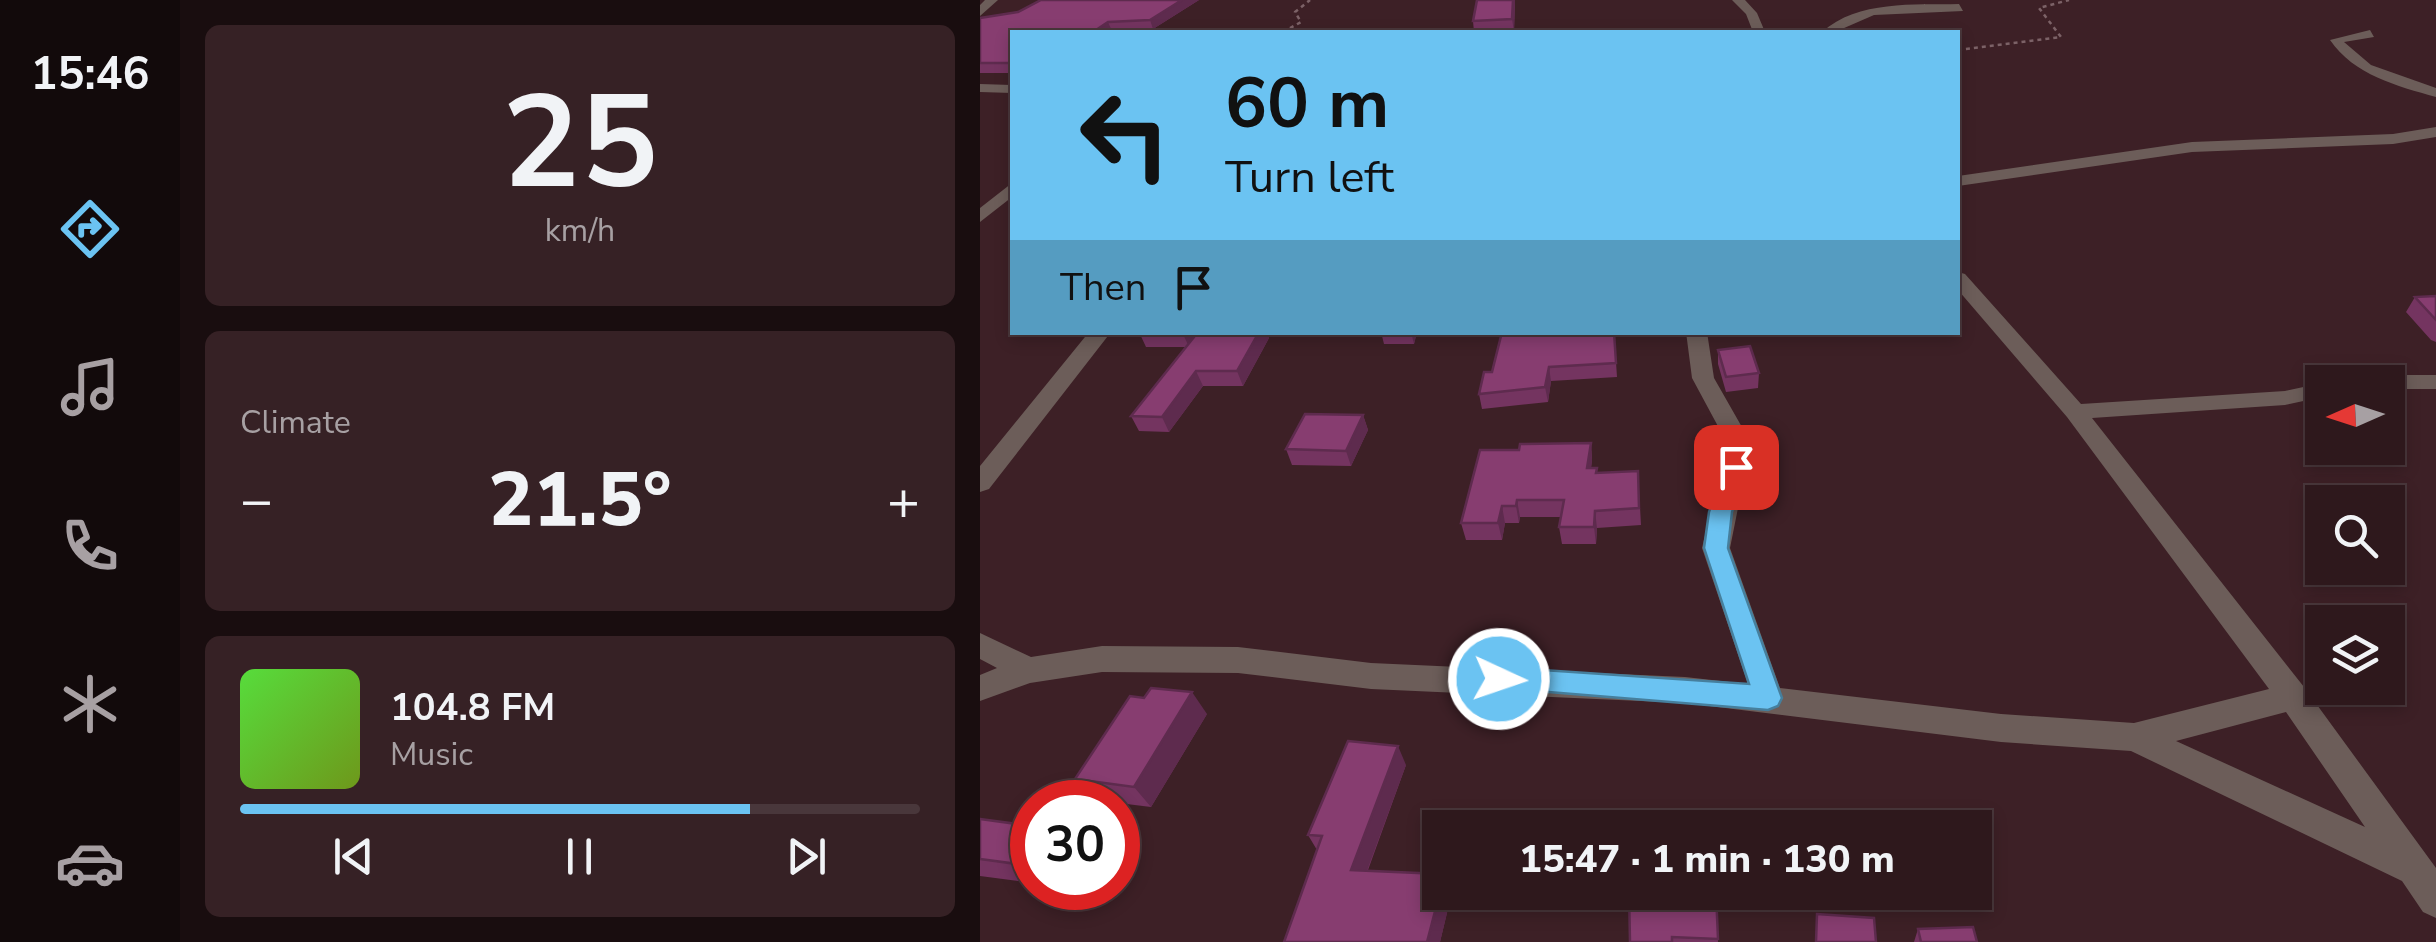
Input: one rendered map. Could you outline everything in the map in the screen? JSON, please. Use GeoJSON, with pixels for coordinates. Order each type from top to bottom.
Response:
{"type":"FeatureCollection","features":[{"type":"Feature","properties":{"kind":"street"},"geometry":{"type":"LineString","coordinates":[[980,12],[992,0]]}},
{"type":"Feature","properties":{"kind":"street"},"geometry":{"type":"LineString","coordinates":[[1738,0],[1751,13],[1759,30]]}},
{"type":"Feature","properties":{"kind":"street"},"geometry":{"type":"LineString","coordinates":[[1873,12],[1884,0]]}},
{"type":"Feature","properties":{"kind":"street"},"geometry":{"type":"LineString","coordinates":[[1831,30],[1873,12],[1959,8]]}},
{"type":"Feature","properties":{"kind":"street"},"geometry":{"type":"LineString","coordinates":[[2370,34],[2336,40],[2343,52],[2366,67],[2436,93]]}},
{"type":"Feature","properties":{"kind":"street"},"geometry":{"type":"LineString","coordinates":[[980,88],[1010,89]]}},
{"type":"Feature","properties":{"kind":"street"},"geometry":{"type":"LineString","coordinates":[[1960,182],[2192,147],[2393,139],[2436,132]]}},
{"type":"Feature","properties":{"kind":"street"},"geometry":{"type":"LineString","coordinates":[[980,217],[1010,190]]}},
{"type":"Feature","properties":{"kind":"street"},"geometry":{"type":"LineString","coordinates":[[1960,280],[2075,412],[2293,698],[2436,898]]}},
{"type":"Feature","properties":{"kind":"street"},"geometry":{"type":"LineString","coordinates":[[980,483],[1099,335]]}},
{"type":"Feature","properties":{"kind":"street"},"geometry":{"type":"LineString","coordinates":[[1697,335],[1704,378],[1739,443],[1716,548],[1768,698]]}},
{"type":"Feature","properties":{"kind":"street"},"geometry":{"type":"LineString","coordinates":[[2405,382],[2436,382]]}},
{"type":"Feature","properties":{"kind":"street"},"geometry":{"type":"LineString","coordinates":[[2075,412],[2305,394]]}},
{"type":"Feature","properties":{"kind":"street"},"geometry":{"type":"LineString","coordinates":[[980,645],[1028,670]]}},
{"type":"Feature","properties":{"kind":"street"},"geometry":{"type":"LineString","coordinates":[[980,688],[1028,670],[1102,659],[1238,660],[1371,676],[1499,679],[1768,698],[2001,728],[2134,737],[2293,698]]}},
{"type":"Feature","properties":{"kind":"street"},"geometry":{"type":"LineString","coordinates":[[2134,737],[2414,868]]}},
{"type":"Feature","properties":{"kind":"path"},"geometry":{"type":"LineString","coordinates":[[1287,30],[1301,22],[1296,12],[1310,0]]}},
{"type":"Feature","properties":{"kind":"path"},"geometry":{"type":"LineString","coordinates":[[1960,50],[2060,37],[2039,8],[2069,0]]}},
{"type":"Feature","properties":{"kind":"building"},"geometry":{"type":"Polygon","coordinates":[[[1041,0],[1182,0],[1150,20],[1108,22],[1096,30],[1010,30],[1010,63],[980,63],[980,18],[1018,12],[1041,0]]]}},
{"type":"Feature","properties":{"kind":"building"},"geometry":{"type":"Polygon","coordinates":[[[1477,0],[1513,0],[1512,19],[1473,21],[1477,0]]]}},
{"type":"Feature","properties":{"kind":"building"},"geometry":{"type":"Polygon","coordinates":[[[2436,296],[2436,320],[2415,297],[2436,296]]]}},
{"type":"Feature","properties":{"kind":"building"},"geometry":{"type":"Polygon","coordinates":[[[1196,335],[1257,335],[1237,371],[1196,371],[1162,417],[1131,416],[1196,335]]]}},
{"type":"Feature","properties":{"kind":"building"},"geometry":{"type":"Polygon","coordinates":[[[1501,335],[1614,335],[1616,363],[1549,367],[1545,387],[1479,394],[1484,372],[1492,372],[1501,335]]]}},
{"type":"Feature","properties":{"kind":"building"},"geometry":{"type":"Polygon","coordinates":[[[1750,346],[1759,373],[1726,377],[1718,350],[1750,346]]]}},
{"type":"Feature","properties":{"kind":"building"},"geometry":{"type":"Polygon","coordinates":[[[1305,414],[1363,415],[1346,451],[1286,449],[1305,414]]]}},
{"type":"Feature","properties":{"kind":"building"},"geometry":{"type":"Polygon","coordinates":[[[1591,443],[1587,468],[1597,468],[1596,473],[1638,471],[1639,508],[1595,511],[1594,527],[1559,527],[1564,500],[1517,500],[1516,506],[1502,506],[1498,523],[1461,523],[1480,450],[1519,450],[1520,444],[1591,443]]]}},
{"type":"Feature","properties":{"kind":"building"},"geometry":{"type":"Polygon","coordinates":[[[1151,688],[1192,692],[1138,780],[1075,779],[1130,696],[1144,698],[1151,688]]]}},
{"type":"Feature","properties":{"kind":"building"},"geometry":{"type":"Polygon","coordinates":[[[1348,741],[1398,746],[1351,870],[1422,873],[1422,910],[1435,910],[1427,942],[1284,942],[1322,836],[1308,835],[1348,741]]]}},
{"type":"Feature","properties":{"kind":"building"},"geometry":{"type":"Polygon","coordinates":[[[980,819],[1010,823],[1010,863],[980,859],[980,819]]]}},
{"type":"Feature","properties":{"kind":"building"},"geometry":{"type":"Polygon","coordinates":[[[1629,910],[1717,910],[1718,939],[1672,937],[1672,942],[1630,942],[1629,910]]]}},
{"type":"Feature","properties":{"kind":"building"},"geometry":{"type":"Polygon","coordinates":[[[1817,914],[1874,918],[1876,942],[1816,942],[1817,914]]]}},
{"type":"Feature","properties":{"kind":"building"},"geometry":{"type":"Polygon","coordinates":[[[1973,927],[1977,942],[1921,942],[1918,929],[1973,927]]]}},
{"type":"Feature","properties":{"kind":"route"},"geometry":{"type":"LineString","coordinates":[[1499,679],[1768,698],[1716,548],[1720,512],[1736,467]]}}]}
